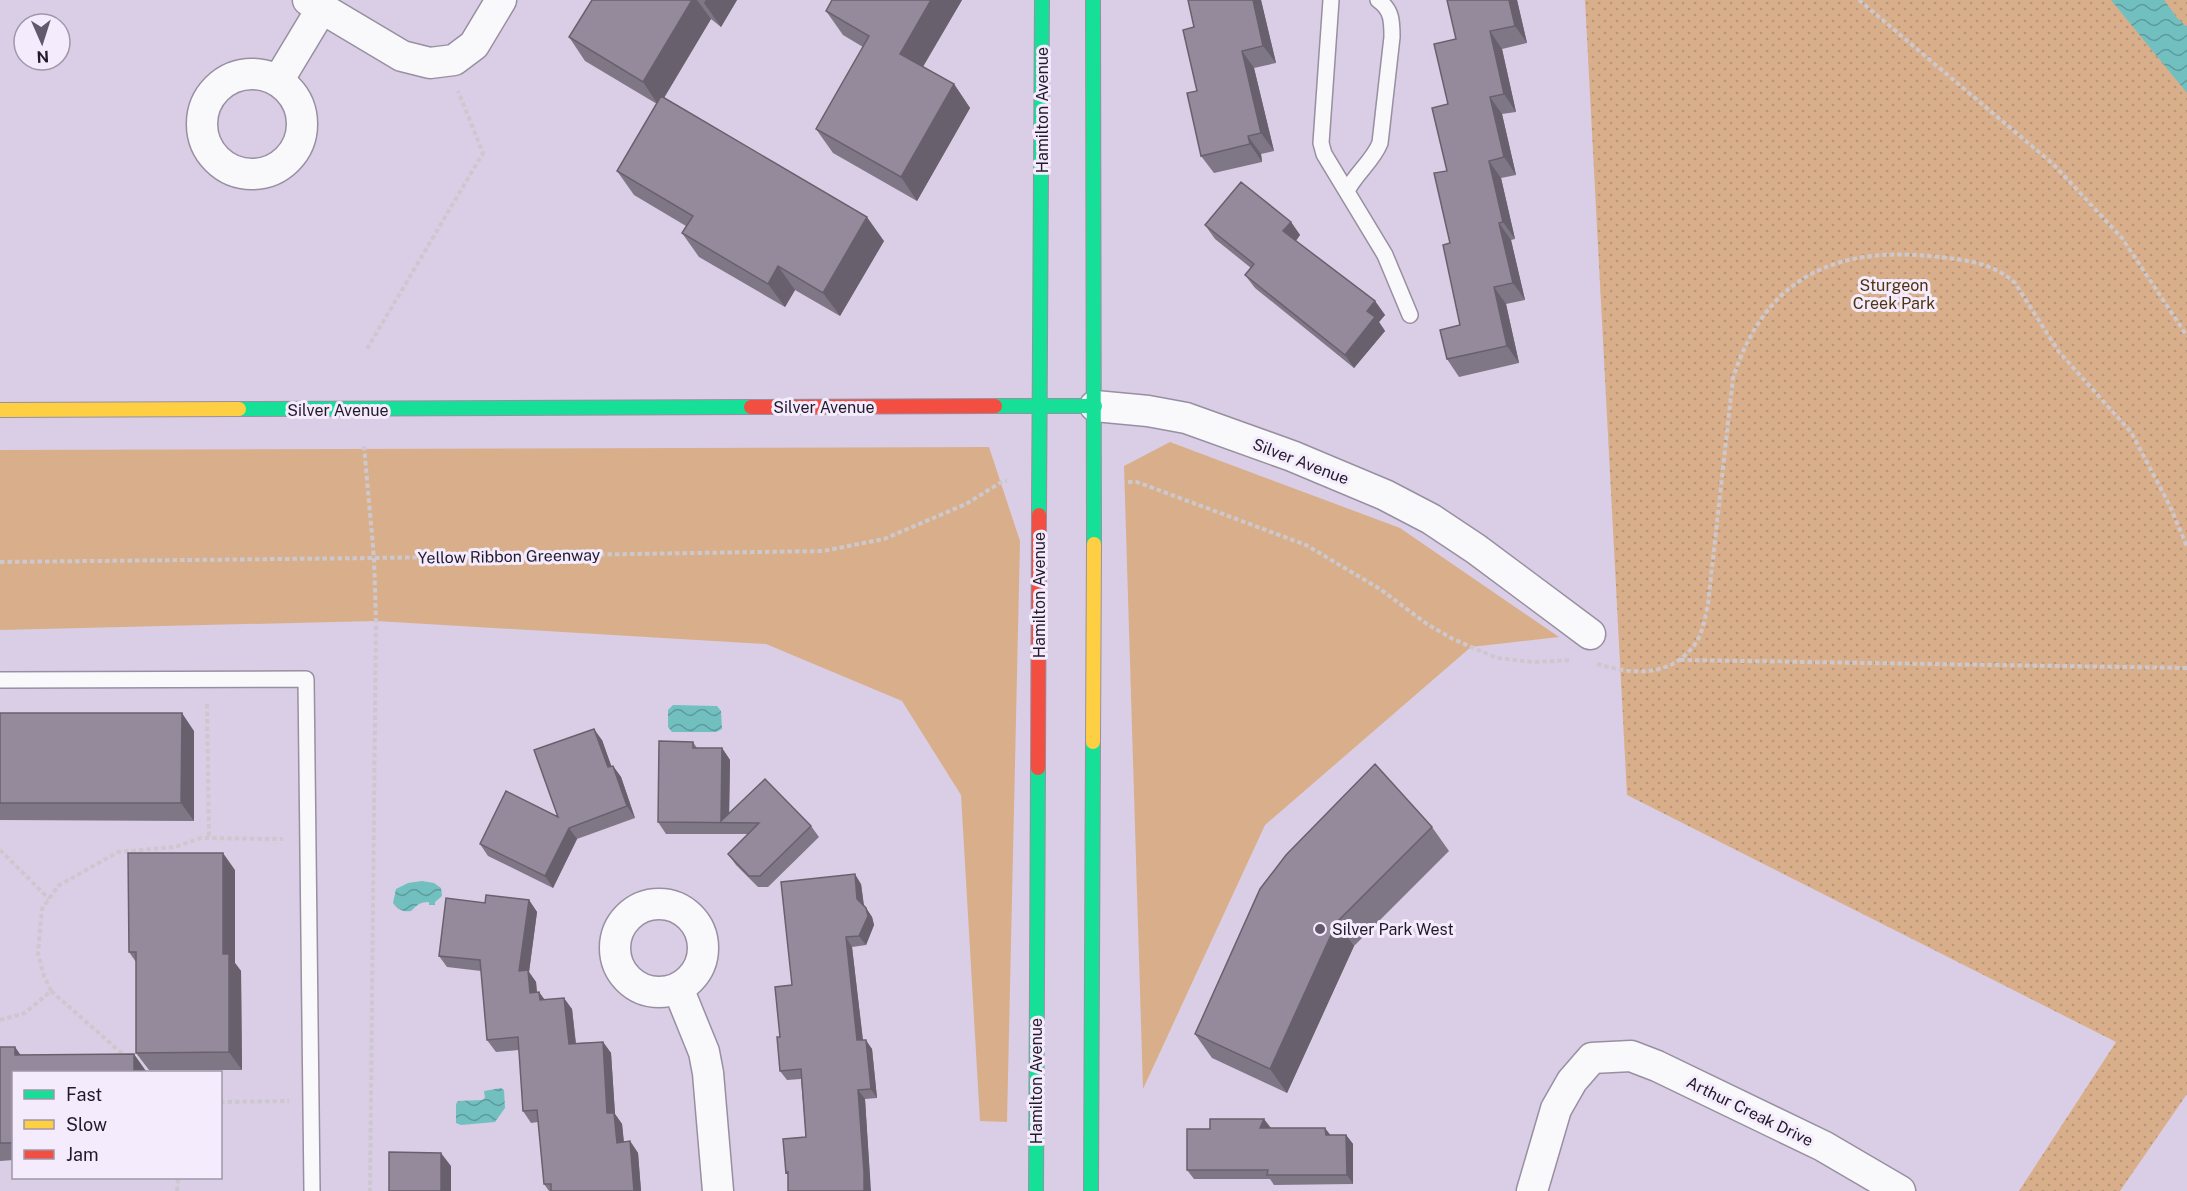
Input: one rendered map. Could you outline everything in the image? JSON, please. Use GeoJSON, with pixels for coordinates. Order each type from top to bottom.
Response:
{"type":"FeatureCollection","features":[{"type":"Feature","properties":{"kind":"street"},"geometry":{"type":"LineString","coordinates":[[278,81],[315,4],[402,56],[430,63],[454,60],[474,45],[501,0]]}},
{"type":"Feature","properties":{"kind":"street","name":"Hamilton Avenue"},"geometry":{"type":"LineString","coordinates":[[1036,1191],[1042,0]]}},
{"type":"Feature","properties":{"kind":"street"},"geometry":{"type":"LineString","coordinates":[[1091,1191],[1095,406],[1093,0]]}},
{"type":"Feature","properties":{"kind":"street","name":"Silver Avenue"},"geometry":{"type":"LineString","coordinates":[[0,410],[1095,406],[1148,411],[1186,418],[1292,456],[1385,495],[1431,519],[1476,549],[1587,652]]}},
{"type":"Feature","properties":{"kind":"street"},"geometry":{"type":"LineString","coordinates":[[678,988],[704,1052],[708,1073],[718,1191]]}},
{"type":"Feature","properties":{"kind":"street","name":"Arthur Creak Drive"},"geometry":{"type":"LineString","coordinates":[[1532,1191],[1556,1109],[1572,1082],[1592,1058],[1631,1056],[1657,1066],[1823,1146],[1900,1191]]}},
{"type":"Feature","properties":{"kind":"lane"},"geometry":{"type":"LineString","coordinates":[[1330,0],[1321,143],[1324,154],[1385,255],[1410,315]]}},
{"type":"Feature","properties":{"kind":"lane"},"geometry":{"type":"LineString","coordinates":[[1347,191],[1353,178],[1374,154],[1380,142],[1392,20],[1390,12],[1378,0]]}},
{"type":"Feature","properties":{"kind":"lane"},"geometry":{"type":"LineString","coordinates":[[0,680],[306,679],[312,1191]]}},
{"type":"Feature","properties":{"kind":"path"},"geometry":{"type":"LineString","coordinates":[[1859,0],[2053,164],[2122,238],[2187,336]]}},
{"type":"Feature","properties":{"kind":"path"},"geometry":{"type":"LineString","coordinates":[[367,349],[483,153],[447,62]]}},
{"type":"Feature","properties":{"kind":"path"},"geometry":{"type":"LineString","coordinates":[[1094,482],[1137,482],[1306,545],[1380,589],[1427,624],[1453,639],[1497,658],[1534,662],[1587,652],[1621,671],[1643,673],[1679,660],[1694,647],[1703,626],[1708,604],[1733,378],[1742,351],[1760,321],[1779,296],[1796,283],[1821,268],[1857,257],[1890,254],[1954,259],[1994,267],[2015,283],[2059,352],[2131,432],[2170,506],[2187,547]]}},
{"type":"Feature","properties":{"kind":"path"},"geometry":{"type":"LineString","coordinates":[[364,446],[374,558],[376,621],[370,1191]]}},
{"type":"Feature","properties":{"kind":"path","name":"Yellow Ribbon Greenway"},"geometry":{"type":"LineString","coordinates":[[0,562],[823,551],[885,539],[966,504],[1003,481],[1040,481]]}},
{"type":"Feature","properties":{"kind":"path"},"geometry":{"type":"LineString","coordinates":[[1679,660],[2187,668]]}},
{"type":"Feature","properties":{"kind":"path"},"geometry":{"type":"LineString","coordinates":[[207,679],[209,838]]}},
{"type":"Feature","properties":{"kind":"path"},"geometry":{"type":"LineString","coordinates":[[127,1058],[51,991],[44,976],[38,953],[42,909],[58,886],[118,852],[175,847],[201,838],[308,839]]}},
{"type":"Feature","properties":{"kind":"path"},"geometry":{"type":"LineString","coordinates":[[0,850],[49,899]]}},
{"type":"Feature","properties":{"kind":"path"},"geometry":{"type":"LineString","coordinates":[[0,1020],[25,1012],[51,991]]}},
{"type":"Feature","properties":{"kind":"path"},"geometry":{"type":"LineString","coordinates":[[222,1102],[311,1101]]}},
{"type":"Feature","properties":{"kind":"green space","name":"Sturgeon Creek Park"},"geometry":{"type":"Polygon","coordinates":[[[1585,0],[2187,0],[2187,1094],[2120,1191],[2019,1191],[2116,1042],[1627,795],[1585,0]]]}},
{"type":"Feature","properties":{"kind":"green space"},"geometry":{"type":"Polygon","coordinates":[[[1170,442],[1400,528],[1559,637],[1471,647],[1265,825],[1143,1089],[1124,466],[1170,442]]]}},
{"type":"Feature","properties":{"kind":"green space"},"geometry":{"type":"Polygon","coordinates":[[[989,447],[1020,541],[1007,1122],[980,1121],[961,795],[902,701],[766,644],[376,621],[0,630],[0,450],[989,447]]]}},
{"type":"Feature","properties":{"kind":"water"},"geometry":{"type":"Polygon","coordinates":[[[2111,0],[2164,0],[2187,27],[2187,93],[2111,0]]]}},
{"type":"Feature","properties":{"kind":"water"},"geometry":{"type":"Polygon","coordinates":[[[673,705],[717,706],[721,711],[722,729],[716,732],[672,732],[668,727],[668,710],[673,705]]]}},
{"type":"Feature","properties":{"kind":"water"},"geometry":{"type":"Polygon","coordinates":[[[422,881],[434,883],[441,888],[442,896],[435,902],[435,905],[429,905],[429,902],[423,903],[408,911],[401,910],[393,903],[396,889],[408,883],[422,881]]]}},
{"type":"Feature","properties":{"kind":"water"},"geometry":{"type":"Polygon","coordinates":[[[501,1088],[504,1090],[505,1108],[495,1122],[461,1125],[456,1123],[458,1101],[482,1100],[485,1098],[484,1091],[501,1088]]]}},
{"type":"Feature","properties":{"kind":"building"},"geometry":{"type":"Polygon","coordinates":[[[592,0],[692,0],[643,82],[569,37],[592,0]]]}},
{"type":"Feature","properties":{"kind":"building"},"geometry":{"type":"Polygon","coordinates":[[[832,0],[931,0],[900,54],[954,84],[901,177],[816,129],[869,36],[826,11],[832,0]]]}},
{"type":"Feature","properties":{"kind":"building"},"geometry":{"type":"Polygon","coordinates":[[[1188,0],[1253,0],[1263,46],[1242,51],[1261,133],[1248,136],[1250,144],[1201,156],[1187,93],[1197,91],[1183,30],[1194,27],[1188,0]]]}},
{"type":"Feature","properties":{"kind":"building"},"geometry":{"type":"Polygon","coordinates":[[[1447,0],[1509,0],[1515,26],[1490,31],[1504,94],[1490,97],[1504,157],[1489,161],[1503,222],[1499,223],[1513,283],[1494,287],[1507,346],[1447,359],[1440,330],[1460,325],[1443,245],[1450,243],[1434,173],[1447,171],[1432,108],[1448,104],[1434,44],[1456,39],[1447,0]]]}},
{"type":"Feature","properties":{"kind":"building"},"geometry":{"type":"Polygon","coordinates":[[[661,96],[867,217],[823,293],[778,266],[768,284],[682,233],[693,216],[617,171],[661,96]]]}},
{"type":"Feature","properties":{"kind":"building"},"geometry":{"type":"Polygon","coordinates":[[[1241,182],[1291,222],[1283,231],[1375,301],[1367,311],[1375,317],[1345,355],[1245,275],[1254,264],[1205,225],[1241,182]]]}},
{"type":"Feature","properties":{"kind":"building"},"geometry":{"type":"Polygon","coordinates":[[[0,713],[182,713],[181,803],[0,803],[0,713]]]}},
{"type":"Feature","properties":{"kind":"building"},"geometry":{"type":"Polygon","coordinates":[[[594,729],[608,767],[613,766],[627,806],[569,828],[545,876],[480,844],[506,791],[558,817],[534,750],[594,729]]]}},
{"type":"Feature","properties":{"kind":"building"},"geometry":{"type":"Polygon","coordinates":[[[659,741],[693,742],[693,748],[722,748],[721,821],[765,779],[811,826],[760,876],[749,876],[728,854],[759,823],[658,822],[659,741]]]}},
{"type":"Feature","properties":{"kind":"building","name":"Silver Park West"},"geometry":{"type":"Polygon","coordinates":[[[1375,764],[1432,827],[1337,922],[1270,1069],[1195,1034],[1260,889],[1286,855],[1375,764]]]}},
{"type":"Feature","properties":{"kind":"building"},"geometry":{"type":"Polygon","coordinates":[[[128,853],[223,853],[223,954],[229,954],[229,1052],[136,1053],[136,952],[129,952],[128,853]]]}},
{"type":"Feature","properties":{"kind":"building"},"geometry":{"type":"Polygon","coordinates":[[[855,874],[857,899],[866,908],[868,916],[859,936],[846,937],[857,1040],[866,1040],[871,1089],[858,1090],[864,1191],[788,1191],[788,1172],[786,1173],[783,1139],[806,1137],[801,1069],[780,1071],[777,1037],[780,1037],[775,987],[792,985],[781,882],[855,874]]]}},
{"type":"Feature","properties":{"kind":"building"},"geometry":{"type":"Polygon","coordinates":[[[486,895],[529,900],[519,971],[528,970],[530,993],[539,992],[540,1000],[564,998],[569,1044],[603,1042],[607,1113],[614,1113],[617,1143],[630,1141],[634,1191],[551,1191],[551,1184],[544,1184],[537,1110],[523,1111],[518,1037],[487,1040],[480,960],[439,956],[446,898],[485,903],[486,895]]]}},
{"type":"Feature","properties":{"kind":"building"},"geometry":{"type":"Polygon","coordinates":[[[0,1047],[15,1047],[15,1055],[134,1054],[134,1071],[12,1071],[12,1143],[0,1143],[0,1047]]]}},
{"type":"Feature","properties":{"kind":"building"},"geometry":{"type":"Polygon","coordinates":[[[1210,1119],[1264,1119],[1260,1128],[1325,1128],[1326,1135],[1346,1135],[1347,1175],[1267,1175],[1268,1170],[1187,1170],[1187,1129],[1210,1129],[1210,1119]]]}},
{"type":"Feature","properties":{"kind":"building"},"geometry":{"type":"Polygon","coordinates":[[[389,1152],[441,1153],[441,1191],[389,1191],[389,1152]]]}},
{"type":"Feature","properties":{"kind":"traffic: fast"},"geometry":{"type":"LineString","coordinates":[[1039,515],[1042,0]]}},
{"type":"Feature","properties":{"kind":"traffic: fast"},"geometry":{"type":"LineString","coordinates":[[1093,0],[1094,544]]}},
{"type":"Feature","properties":{"kind":"traffic: fast"},"geometry":{"type":"LineString","coordinates":[[995,406],[1095,406]]}},
{"type":"Feature","properties":{"kind":"traffic: fast"},"geometry":{"type":"LineString","coordinates":[[239,409],[751,407]]}},
{"type":"Feature","properties":{"kind":"traffic: fast"},"geometry":{"type":"LineString","coordinates":[[1091,1191],[1093,742]]}},
{"type":"Feature","properties":{"kind":"traffic: fast"},"geometry":{"type":"LineString","coordinates":[[1036,1191],[1038,768]]}},
{"type":"Feature","properties":{"kind":"traffic: slow"},"geometry":{"type":"LineString","coordinates":[[0,410],[239,409]]}},
{"type":"Feature","properties":{"kind":"traffic: slow"},"geometry":{"type":"LineString","coordinates":[[1093,742],[1094,544]]}},
{"type":"Feature","properties":{"kind":"traffic: jam"},"geometry":{"type":"LineString","coordinates":[[751,407],[995,406]]}},
{"type":"Feature","properties":{"kind":"traffic: jam"},"geometry":{"type":"LineString","coordinates":[[1038,768],[1039,515]]}},
{"type":"Feature","properties":{"kind":"place","name":"Silver Park West"},"geometry":{"type":"Point","coordinates":[1320,929]}}]}
